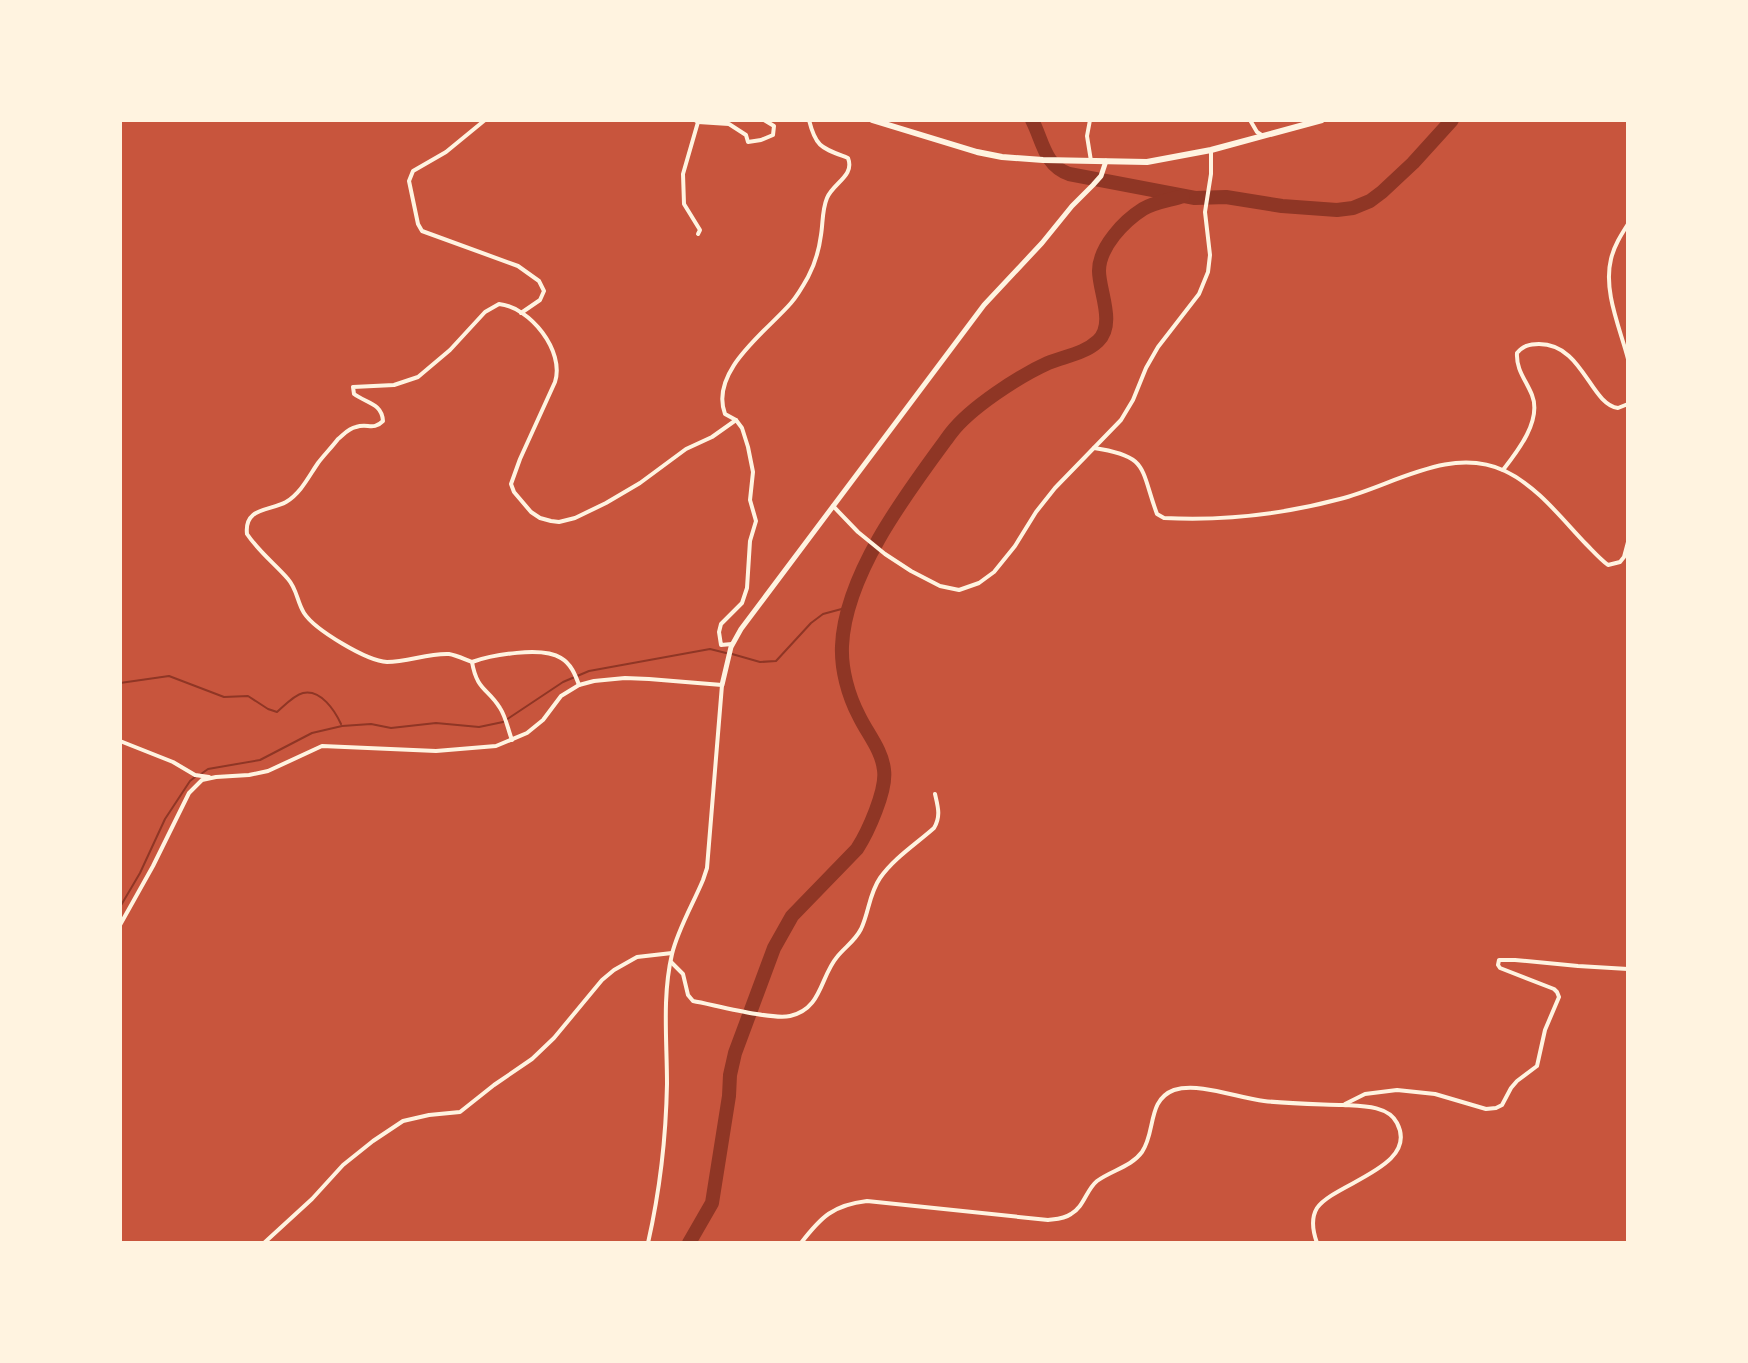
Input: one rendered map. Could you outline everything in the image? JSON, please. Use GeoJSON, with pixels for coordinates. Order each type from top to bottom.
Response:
{"type":"FeatureCollection","features":[{"type":"Feature","properties":{"kind":"main road"},"geometry":{"type":"LineString","coordinates":[[872,120],[1002,157],[1091,161],[1158,161],[1322,120]]}},
{"type":"Feature","properties":{"kind":"street"},"geometry":{"type":"LineString","coordinates":[[485,120],[446,152],[413,171],[409,181],[422,231],[518,266],[539,281],[544,291],[540,300],[521,313]]}},
{"type":"Feature","properties":{"kind":"street"},"geometry":{"type":"LineString","coordinates":[[698,234],[700,230],[684,204],[683,174],[696,121],[729,124],[746,135],[748,142],[773,135],[774,126],[764,120]]}},
{"type":"Feature","properties":{"kind":"street"},"geometry":{"type":"LineString","coordinates":[[731,645],[721,645],[719,632],[721,624],[742,603],[747,588],[750,541],[756,521],[750,500],[753,472],[750,455],[742,428],[723,409],[725,383],[744,353],[801,289],[817,255],[826,199],[850,169],[848,158],[829,152],[817,142],[809,120]]}},
{"type":"Feature","properties":{"kind":"street"},"geometry":{"type":"LineString","coordinates":[[1090,120],[1087,136],[1091,161]]}},
{"type":"Feature","properties":{"kind":"street"},"geometry":{"type":"LineString","coordinates":[[1250,120],[1263,136]]}},
{"type":"Feature","properties":{"kind":"street"},"geometry":{"type":"LineString","coordinates":[[832,505],[885,554],[940,586],[954,590],[973,586],[987,578],[1003,562],[1036,512],[1121,420],[1158,347],[1199,294],[1208,272],[1210,255],[1205,212],[1211,150]]}},
{"type":"Feature","properties":{"kind":"street"},"geometry":{"type":"LineString","coordinates":[[648,1243],[659,1196],[663,1151],[667,1091],[666,987],[672,953],[707,868],[722,685],[731,645],[832,505],[984,305],[1101,176],[1106,161]]}},
{"type":"Feature","properties":{"kind":"street"},"geometry":{"type":"LineString","coordinates":[[1628,224],[1612,255],[1609,281],[1628,359]]}},
{"type":"Feature","properties":{"kind":"street"},"geometry":{"type":"LineString","coordinates":[[579,685],[570,666],[559,657],[539,653],[486,657],[472,662],[451,654],[391,662],[363,655],[307,617],[294,587],[254,544],[246,529],[249,519],[260,510],[292,498],[347,431],[361,426],[373,427],[383,421],[381,411],[354,394],[353,387],[394,385],[418,377],[495,305],[503,304],[521,313],[545,336],[558,366],[555,382],[511,484],[531,512],[540,518],[559,522],[599,507],[736,420]]}},
{"type":"Feature","properties":{"kind":"street"},"geometry":{"type":"LineString","coordinates":[[1503,470],[1517,452],[1534,412],[1532,395],[1517,365],[1517,353],[1524,346],[1546,344],[1562,350],[1607,404],[1618,408],[1628,404]]}},
{"type":"Feature","properties":{"kind":"street"},"geometry":{"type":"LineString","coordinates":[[1094,448],[1117,451],[1133,458],[1141,468],[1157,514],[1164,518],[1234,516],[1308,506],[1364,492],[1437,467],[1476,463],[1503,470],[1531,488],[1608,565],[1620,562],[1628,542]]}},
{"type":"Feature","properties":{"kind":"street"},"geometry":{"type":"LineString","coordinates":[[472,662],[480,686],[500,707],[512,740]]}},
{"type":"Feature","properties":{"kind":"street"},"geometry":{"type":"LineString","coordinates":[[120,925],[189,793],[202,780],[257,774],[322,746],[436,751],[496,746],[535,727],[561,696],[579,685],[594,681],[625,678],[722,685]]}},
{"type":"Feature","properties":{"kind":"street"},"geometry":{"type":"LineString","coordinates":[[120,741],[173,762],[195,775],[211,778]]}},
{"type":"Feature","properties":{"kind":"street"},"geometry":{"type":"LineString","coordinates":[[671,962],[683,974],[688,995],[693,1001],[777,1017],[797,1014],[815,1000],[834,961],[858,935],[874,887],[883,874],[934,828],[939,818],[935,794]]}},
{"type":"Feature","properties":{"kind":"street"},"geometry":{"type":"LineString","coordinates":[[264,1243],[312,1199],[343,1165],[373,1141],[403,1121],[460,1112],[532,1059],[614,970],[637,957],[672,953]]}},
{"type":"Feature","properties":{"kind":"street"},"geometry":{"type":"LineString","coordinates":[[1343,1105],[1365,1094],[1397,1090],[1435,1094],[1486,1109],[1496,1108],[1502,1105],[1517,1081],[1537,1066],[1545,1030],[1559,997],[1554,989],[1500,968],[1499,960],[1628,969]]}},
{"type":"Feature","properties":{"kind":"street"},"geometry":{"type":"LineString","coordinates":[[801,1243],[829,1213],[841,1206],[867,1201],[1048,1220],[1064,1218],[1077,1210],[1095,1183],[1135,1160],[1144,1149],[1158,1102],[1164,1096],[1174,1090],[1197,1089],[1302,1105],[1380,1109],[1397,1122],[1401,1141],[1380,1168],[1331,1196],[1316,1210],[1313,1222],[1317,1243]]}},
{"type":"Feature","properties":{"kind":"waterway"},"geometry":{"type":"LineString","coordinates":[[1032,120],[1049,158],[1069,174],[1195,198],[1226,197],[1282,206],[1337,210],[1353,208],[1382,192],[1452,120]]}},
{"type":"Feature","properties":{"kind":"waterway"},"geometry":{"type":"LineString","coordinates":[[689,1243],[712,1203],[735,1053],[774,948],[792,916],[857,849],[883,788],[883,763],[852,699],[842,655],[846,618],[867,562],[899,506],[959,423],[982,403],[1023,376],[1048,363],[1081,352],[1098,341],[1106,326],[1099,271],[1108,244],[1128,220],[1143,209],[1183,196]]}},
{"type":"Feature","properties":{"kind":"waterway"},"geometry":{"type":"LineString","coordinates":[[732,654],[760,662],[776,661],[823,614],[849,607]]}},
{"type":"Feature","properties":{"kind":"waterway"},"geometry":{"type":"LineString","coordinates":[[201,774],[208,769],[260,760],[312,733],[342,726],[371,724],[391,728],[436,723],[479,727],[503,722],[563,682],[589,671],[710,649],[726,653]]}},
{"type":"Feature","properties":{"kind":"waterway"},"geometry":{"type":"LineString","coordinates":[[120,683],[169,676],[224,697],[248,696],[277,712],[296,696],[316,694],[326,702],[341,724]]}},
{"type":"Feature","properties":{"kind":"waterway"},"geometry":{"type":"LineString","coordinates":[[120,907],[165,819],[195,777]]}}]}
